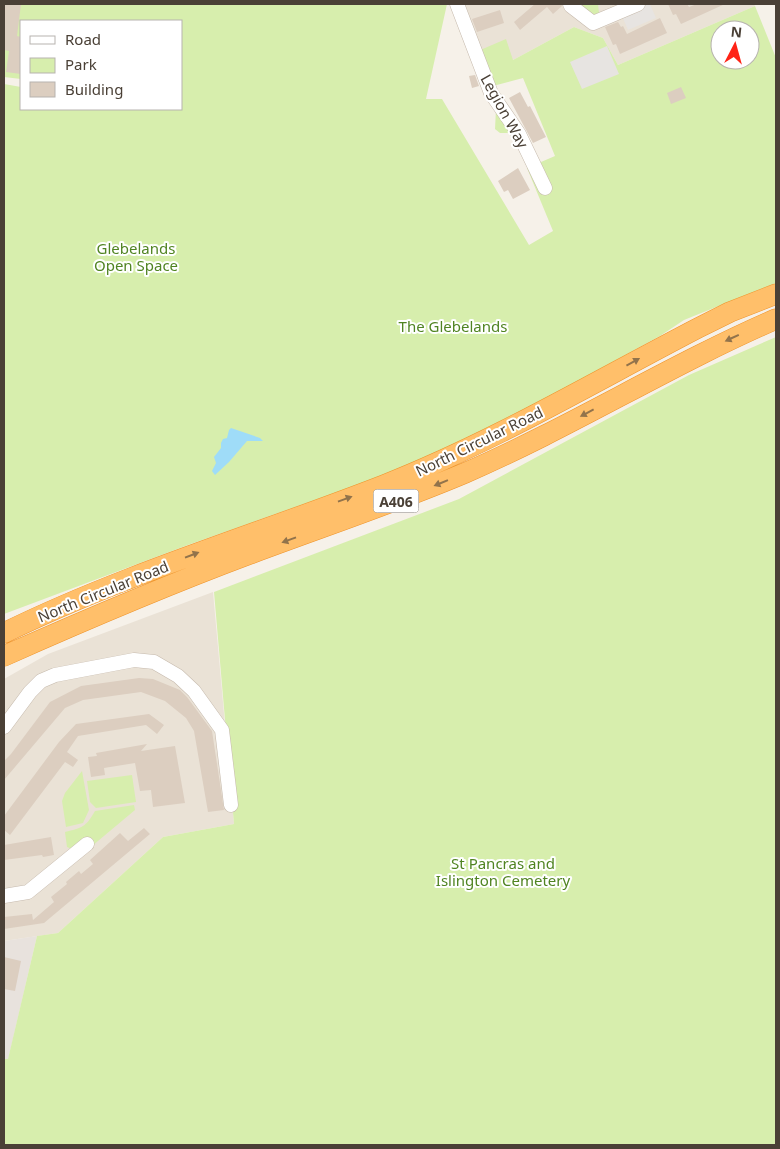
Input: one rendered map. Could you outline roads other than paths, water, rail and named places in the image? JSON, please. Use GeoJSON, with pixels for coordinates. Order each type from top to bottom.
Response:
{"type":"FeatureCollection","features":[{"type":"Feature","properties":{"kind":"highway","name":"North Circular Road"},"geometry":{"type":"LineString","coordinates":[[4,633],[66,605],[141,575],[359,494],[433,464],[500,433],[730,312],[776,294]]}},
{"type":"Feature","properties":{"kind":"highway","name":"North Circular Road"},"geometry":{"type":"LineString","coordinates":[[4,656],[136,598],[416,493],[466,472],[563,426],[698,354],[776,319]]}},
{"type":"Feature","properties":{"kind":"street","name":"Legion Way"},"geometry":{"type":"LineString","coordinates":[[457,4],[491,93],[519,134],[545,188]]}},
{"type":"Feature","properties":{"kind":"street"},"geometry":{"type":"LineString","coordinates":[[570,4],[593,23],[638,4]]}},
{"type":"Feature","properties":{"kind":"street"},"geometry":{"type":"LineString","coordinates":[[4,726],[30,692],[41,681],[55,675],[134,660],[154,662],[178,676],[194,691],[222,730],[231,805]]}},
{"type":"Feature","properties":{"kind":"street"},"geometry":{"type":"LineString","coordinates":[[4,896],[28,892],[87,844]]}},
{"type":"Feature","properties":{"kind":"water"},"geometry":{"type":"Polygon","coordinates":[[[231,428],[260,438],[263,441],[247,441],[215,475],[212,471],[216,463],[214,457],[221,448],[223,439],[227,438],[231,428]]]}},
{"type":"Feature","properties":{"kind":"park label","name":"Glebelands Open Space"},"geometry":{"type":"Point","coordinates":[136,256]}},
{"type":"Feature","properties":{"kind":"park label","name":"The Glebelands"},"geometry":{"type":"Point","coordinates":[453,326]}},
{"type":"Feature","properties":{"kind":"park label","name":"St Pancras and Islington Cemetery"},"geometry":{"type":"Point","coordinates":[503,872]}}]}
